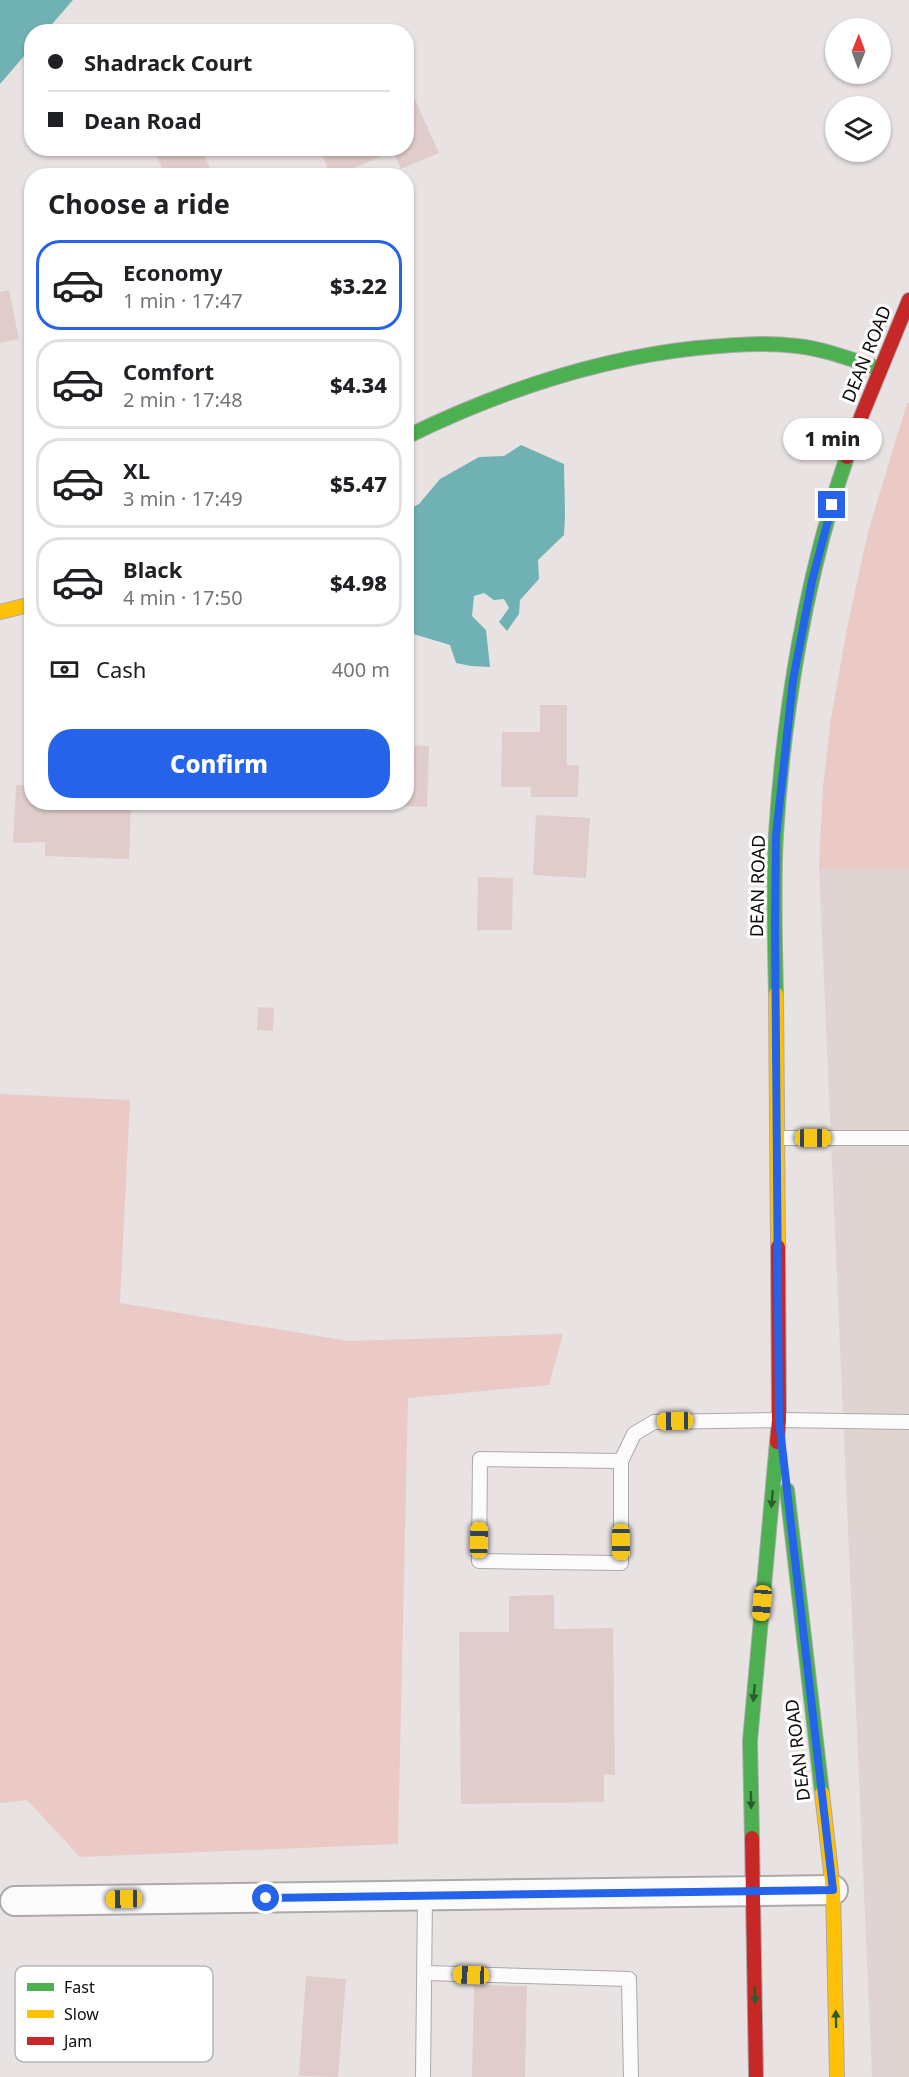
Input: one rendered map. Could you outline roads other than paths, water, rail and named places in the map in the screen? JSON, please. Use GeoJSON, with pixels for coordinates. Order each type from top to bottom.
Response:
{"type":"FeatureCollection","features":[{"type":"Feature","properties":{"kind":"main road","name":"DEAN ROAD"},"geometry":{"type":"LineString","coordinates":[[756,2077],[750,1741],[779,1420],[776,836],[786,731],[800,637],[826,526],[845,463],[909,300]]}},
{"type":"Feature","properties":{"kind":"main road"},"geometry":{"type":"LineString","coordinates":[[414,433],[444,418],[552,377],[616,359],[674,349],[738,344],[797,346],[828,352],[880,369]]}},
{"type":"Feature","properties":{"kind":"main road"},"geometry":{"type":"LineString","coordinates":[[0,612],[24,606]]}},
{"type":"Feature","properties":{"kind":"main road","name":"DEAN ROAD"},"geometry":{"type":"LineString","coordinates":[[779,1420],[833,1890],[837,2077]]}},
{"type":"Feature","properties":{"kind":"street"},"geometry":{"type":"LineString","coordinates":[[8,1902],[833,1890]]}},
{"type":"Feature","properties":{"kind":"lane"},"geometry":{"type":"LineString","coordinates":[[777,1138],[909,1138]]}},
{"type":"Feature","properties":{"kind":"lane"},"geometry":{"type":"LineString","coordinates":[[621,1461],[480,1459],[479,1561],[621,1563],[621,1461],[634,1434],[654,1422],[779,1420],[909,1422]]}},
{"type":"Feature","properties":{"kind":"lane"},"geometry":{"type":"LineString","coordinates":[[423,2077],[426,1973],[425,1896]]}},
{"type":"Feature","properties":{"kind":"lane"},"geometry":{"type":"LineString","coordinates":[[426,1973],[629,1979],[631,2077]]}},
{"type":"Feature","properties":{"kind":"water"},"geometry":{"type":"Polygon","coordinates":[[[0,0],[73,0],[52,24],[24,24],[24,56],[0,84],[0,0]]]}},
{"type":"Feature","properties":{"kind":"water"},"geometry":{"type":"Polygon","coordinates":[[[521,445],[564,464],[564,535],[538,560],[539,579],[520,600],[519,614],[507,631],[499,622],[509,608],[504,599],[494,600],[484,593],[474,596],[472,616],[486,630],[490,667],[471,666],[456,663],[450,645],[414,634],[414,506],[419,504],[440,479],[479,457],[504,456],[521,445]]]}}]}
